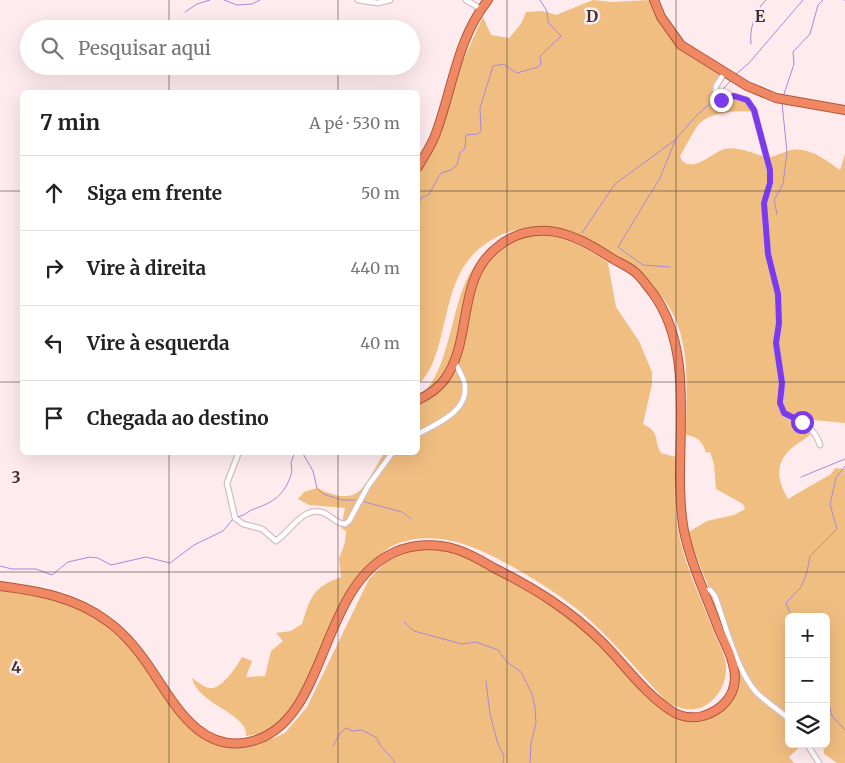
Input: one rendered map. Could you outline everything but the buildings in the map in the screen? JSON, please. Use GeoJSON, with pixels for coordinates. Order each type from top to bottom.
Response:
{"type":"FeatureCollection","features":[{"type":"Feature","properties":{"kind":"highway"},"geometry":{"type":"LineString","coordinates":[[420,163],[436,134],[464,42],[488,0]]}},
{"type":"Feature","properties":{"kind":"highway"},"geometry":{"type":"LineString","coordinates":[[654,0],[661,17],[681,45],[747,86],[776,98],[845,110]]}},
{"type":"Feature","properties":{"kind":"highway"},"geometry":{"type":"LineString","coordinates":[[0,586],[57,596],[78,604],[112,624],[136,650],[188,722],[211,738],[234,743],[250,742],[262,738],[272,733],[287,720],[300,702],[356,582],[379,560],[405,548],[425,546],[453,548],[542,593],[566,610],[596,636],[662,704],[674,713],[691,718],[712,713],[724,705],[731,695],[734,684],[733,664],[686,539],[681,511],[677,351],[665,310],[638,274],[588,244],[555,232],[534,231],[508,239],[487,255],[474,275],[454,360],[447,376],[440,385],[420,399]]}},
{"type":"Feature","properties":{"kind":"street"},"geometry":{"type":"LineString","coordinates":[[358,0],[378,3],[390,0]]}},
{"type":"Feature","properties":{"kind":"street"},"geometry":{"type":"LineString","coordinates":[[466,0],[481,10]]}},
{"type":"Feature","properties":{"kind":"street"},"geometry":{"type":"LineString","coordinates":[[725,72],[716,86],[715,96],[721,100],[734,96],[747,100],[754,110],[770,170],[770,183],[764,203],[768,254],[778,294],[779,323],[776,343],[782,383],[781,408],[788,416],[808,425],[817,435],[820,444]]}},
{"type":"Feature","properties":{"kind":"street"},"geometry":{"type":"LineString","coordinates":[[420,433],[442,421],[455,411],[463,399],[466,386],[454,360]]}},
{"type":"Feature","properties":{"kind":"street"},"geometry":{"type":"LineString","coordinates":[[238,455],[227,483],[236,518],[243,524],[262,529],[276,541],[298,520],[311,512],[321,512],[338,523],[346,524],[350,521],[368,486],[391,455]]}},
{"type":"Feature","properties":{"kind":"street"},"geometry":{"type":"LineString","coordinates":[[704,590],[710,590],[715,596],[739,661],[750,683],[756,692],[785,717]]}},
{"type":"Feature","properties":{"kind":"street"},"geometry":{"type":"LineString","coordinates":[[810,748],[819,763]]}},
{"type":"Feature","properties":{"kind":"shaded area"},"geometry":{"type":"Polygon","coordinates":[[[593,0],[612,2],[650,0],[662,25],[678,44],[721,75],[715,86],[717,96],[735,95],[746,101],[754,112],[741,111],[718,114],[700,123],[680,157],[684,162],[695,164],[719,151],[729,148],[768,157],[788,151],[802,150],[815,154],[840,170],[845,154],[845,423],[813,420],[812,433],[787,453],[780,465],[779,472],[781,485],[788,499],[831,474],[835,468],[845,469],[845,763],[837,763],[824,754],[823,748],[830,748],[830,613],[785,613],[785,748],[799,748],[789,757],[794,763],[0,763],[0,588],[58,599],[93,614],[124,637],[181,714],[213,739],[247,744],[274,738],[285,733],[307,707],[369,579],[385,563],[406,551],[421,547],[453,549],[562,606],[683,719],[724,706],[738,672],[737,658],[687,533],[707,521],[734,515],[745,509],[743,504],[716,489],[714,464],[710,452],[706,453],[703,445],[697,438],[686,435],[687,390],[683,345],[674,316],[658,292],[637,274],[592,242],[574,232],[546,226],[518,229],[504,234],[480,248],[460,272],[448,306],[435,358],[428,373],[420,383],[420,166],[440,125],[460,67],[483,17],[491,35],[509,38],[521,24],[526,12],[543,11],[556,15],[593,0]]]}},
{"type":"Feature","properties":{"kind":"shaded area"},"geometry":{"type":"Polygon","coordinates":[[[535,235],[565,239],[591,251],[608,263],[616,307],[639,341],[652,372],[652,384],[643,424],[654,433],[661,453],[676,457],[676,521],[689,569],[724,657],[726,672],[721,689],[711,702],[696,709],[681,708],[671,704],[666,701],[595,625],[572,605],[540,583],[502,561],[466,545],[452,541],[425,538],[394,545],[380,555],[364,572],[299,707],[267,733],[246,736],[245,728],[240,721],[203,695],[196,687],[192,678],[209,688],[219,686],[242,657],[252,661],[246,677],[265,676],[271,651],[283,641],[276,633],[291,631],[302,624],[310,600],[318,589],[341,577],[339,559],[345,542],[346,531],[341,528],[345,508],[309,505],[298,499],[304,492],[317,488],[332,494],[352,495],[365,485],[383,455],[420,455],[420,396],[429,386],[441,363],[466,281],[476,264],[490,251],[509,241],[535,235]]]}},
{"type":"Feature","properties":{"kind":"waterway"},"geometry":{"type":"LineString","coordinates":[[185,12],[197,4],[210,0]]}},
{"type":"Feature","properties":{"kind":"waterway"},"geometry":{"type":"LineString","coordinates":[[224,0],[237,5],[252,4],[260,0]]}},
{"type":"Feature","properties":{"kind":"waterway"},"geometry":{"type":"LineString","coordinates":[[420,201],[421,198],[429,194],[441,173],[451,170],[457,165],[460,153],[465,148],[466,135],[477,134],[481,131],[480,108],[493,66],[503,64],[517,73],[538,67],[541,64],[540,56],[561,36],[548,22],[547,11],[540,0]]}},
{"type":"Feature","properties":{"kind":"waterway"},"geometry":{"type":"LineString","coordinates":[[751,44],[754,20],[766,0]]}},
{"type":"Feature","properties":{"kind":"waterway"},"geometry":{"type":"LineString","coordinates":[[735,75],[749,63],[803,0]]}},
{"type":"Feature","properties":{"kind":"waterway"},"geometry":{"type":"LineString","coordinates":[[783,97],[794,64],[793,52],[810,34],[818,5],[823,0]]}},
{"type":"Feature","properties":{"kind":"waterway"},"geometry":{"type":"LineString","coordinates":[[717,96],[731,80]]}},
{"type":"Feature","properties":{"kind":"waterway"},"geometry":{"type":"LineString","coordinates":[[582,233],[615,184],[675,140],[696,116],[715,99]]}},
{"type":"Feature","properties":{"kind":"waterway"},"geometry":{"type":"LineString","coordinates":[[777,214],[774,200],[783,184],[787,152],[782,103]]}},
{"type":"Feature","properties":{"kind":"waterway"},"geometry":{"type":"LineString","coordinates":[[670,267],[643,265],[618,247],[660,178],[675,141]]}},
{"type":"Feature","properties":{"kind":"waterway"},"geometry":{"type":"LineString","coordinates":[[236,517],[267,504],[281,493],[291,475],[291,462],[294,455]]}},
{"type":"Feature","properties":{"kind":"waterway"},"geometry":{"type":"LineString","coordinates":[[304,455],[313,471],[317,488],[323,494],[342,500],[358,500]]}},
{"type":"Feature","properties":{"kind":"waterway"},"geometry":{"type":"LineString","coordinates":[[801,477],[845,459]]}},
{"type":"Feature","properties":{"kind":"waterway"},"geometry":{"type":"LineString","coordinates":[[790,613],[786,603],[801,587],[807,572],[810,556],[837,529],[830,504],[836,478],[845,466]]}},
{"type":"Feature","properties":{"kind":"waterway"},"geometry":{"type":"LineString","coordinates":[[361,501],[402,512],[411,519]]}},
{"type":"Feature","properties":{"kind":"waterway"},"geometry":{"type":"LineString","coordinates":[[0,566],[12,569],[36,569],[52,575],[68,562],[90,557],[98,558],[111,565],[146,557],[170,563],[194,545],[223,531],[233,519]]}},
{"type":"Feature","properties":{"kind":"waterway"},"geometry":{"type":"LineString","coordinates":[[404,622],[414,631],[462,644],[476,642],[498,650],[507,662],[521,672],[532,694],[535,707],[536,723],[531,743],[530,763]]}},
{"type":"Feature","properties":{"kind":"waterway"},"geometry":{"type":"LineString","coordinates":[[486,681],[490,714],[497,741],[504,756],[503,763]]}},
{"type":"Feature","properties":{"kind":"waterway"},"geometry":{"type":"LineString","coordinates":[[829,703],[832,716],[845,730]]}},
{"type":"Feature","properties":{"kind":"waterway"},"geometry":{"type":"LineString","coordinates":[[333,746],[340,733],[346,728],[353,731],[362,730],[377,738],[380,745],[395,763]]}},
{"type":"Feature","properties":{"kind":"route"},"geometry":{"type":"LineString","coordinates":[[721,100],[739,96],[747,100],[754,110],[768,160],[770,183],[764,203],[768,228],[768,254],[778,294],[779,323],[776,343],[780,358],[782,383],[780,403],[784,413],[802,422]]}}]}
